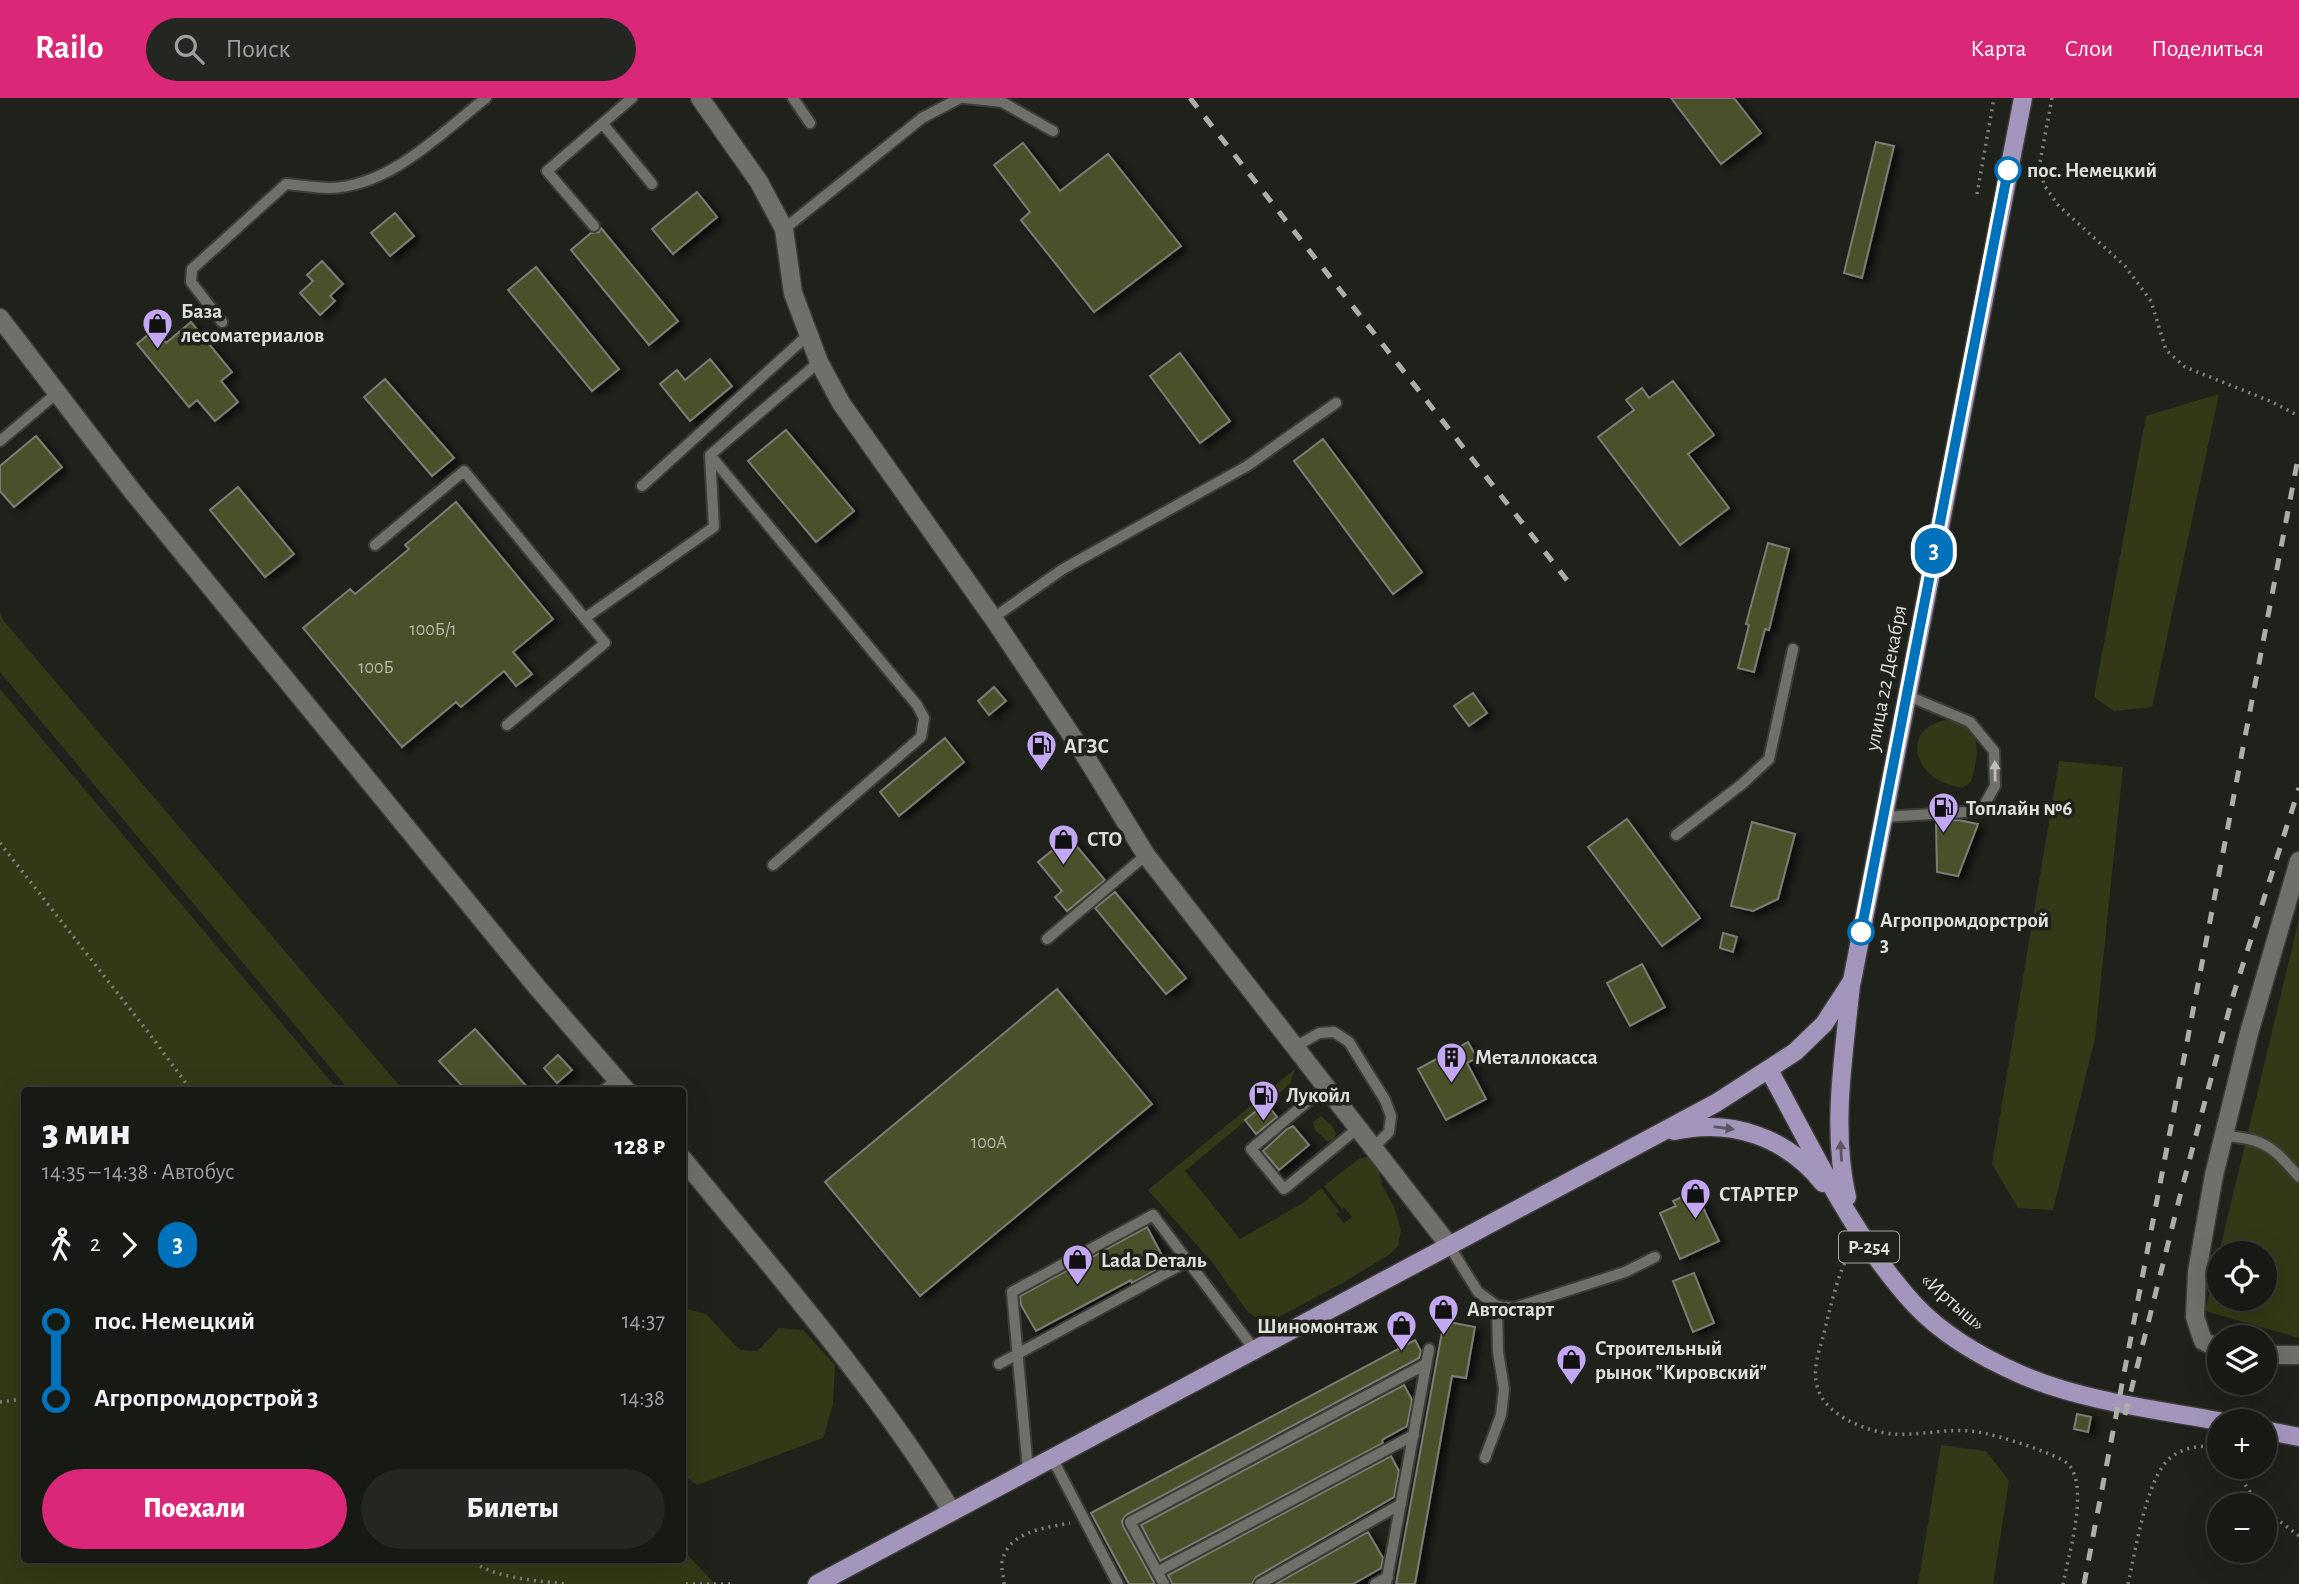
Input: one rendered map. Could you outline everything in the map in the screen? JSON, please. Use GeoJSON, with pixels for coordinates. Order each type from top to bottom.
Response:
{"type":"FeatureCollection","features":[{"type":"Feature","properties":{"kind":"main road","name":"улица 22 Декабря"},"geometry":{"type":"LineString","coordinates":[[817,1584],[1448,1244],[1716,1103],[1795,1052],[1824,1024],[1852,981],[2023,98]]}},
{"type":"Feature","properties":{"kind":"main road"},"geometry":{"type":"LineString","coordinates":[[1852,981],[1843,1063],[1840,1133],[1842,1176],[1852,1218]]}},
{"type":"Feature","properties":{"kind":"main road","name":"«Иртыш»"},"geometry":{"type":"LineString","coordinates":[[1769,1070],[1863,1238],[1917,1307],[1966,1347],[2023,1375],[2057,1387],[2207,1419]]}},
{"type":"Feature","properties":{"kind":"main road"},"geometry":{"type":"LineString","coordinates":[[1656,1134],[1711,1126],[1751,1132],[1781,1145],[1813,1170],[1852,1218]]}},
{"type":"Feature","properties":{"kind":"main road"},"geometry":{"type":"LineString","coordinates":[[2277,1433],[2299,1437]]}},
{"type":"Feature","properties":{"kind":"street"},"geometry":{"type":"LineString","coordinates":[[700,98],[760,182],[784,229],[793,293],[819,362],[841,403],[993,618],[1084,754],[1146,855],[1448,1244]]}},
{"type":"Feature","properties":{"kind":"street"},"geometry":{"type":"LineString","coordinates":[[0,318],[133,492],[616,1087]]}},
{"type":"Feature","properties":{"kind":"street"},"geometry":{"type":"LineString","coordinates":[[2207,1343],[2203,1341],[2195,1317],[2197,1272],[2214,1175],[2249,1033],[2299,861]]}},
{"type":"Feature","properties":{"kind":"street"},"geometry":{"type":"LineString","coordinates":[[686,1163],[868,1386],[915,1452],[951,1510]]}},
{"type":"Feature","properties":{"kind":"street"},"geometry":{"type":"LineString","coordinates":[[2277,1355],[2299,1355]]}},
{"type":"Feature","properties":{"kind":"lane"},"geometry":{"type":"LineString","coordinates":[[222,322],[191,282],[192,269],[286,184],[331,188],[364,182],[392,171],[486,98]]}},
{"type":"Feature","properties":{"kind":"lane"},"geometry":{"type":"LineString","coordinates":[[594,226],[547,171],[632,98]]}},
{"type":"Feature","properties":{"kind":"lane"},"geometry":{"type":"LineString","coordinates":[[793,98],[810,122]]}},
{"type":"Feature","properties":{"kind":"lane"},"geometry":{"type":"LineString","coordinates":[[784,229],[922,118],[962,98],[1002,102],[1053,131]]}},
{"type":"Feature","properties":{"kind":"lane"},"geometry":{"type":"LineString","coordinates":[[603,124],[652,184]]}},
{"type":"Feature","properties":{"kind":"lane"},"geometry":{"type":"LineString","coordinates":[[642,486],[808,335]]}},
{"type":"Feature","properties":{"kind":"lane"},"geometry":{"type":"LineString","coordinates":[[710,455],[819,362]]}},
{"type":"Feature","properties":{"kind":"lane"},"geometry":{"type":"LineString","coordinates":[[0,441],[57,393]]}},
{"type":"Feature","properties":{"kind":"lane"},"geometry":{"type":"LineString","coordinates":[[993,618],[1063,569],[1237,472],[1336,404]]}},
{"type":"Feature","properties":{"kind":"lane"},"geometry":{"type":"LineString","coordinates":[[585,618],[714,527],[710,455]]}},
{"type":"Feature","properties":{"kind":"lane"},"geometry":{"type":"LineString","coordinates":[[710,455],[918,705],[924,718],[921,737],[773,865]]}},
{"type":"Feature","properties":{"kind":"lane"},"geometry":{"type":"LineString","coordinates":[[374,545],[464,471],[605,643],[507,725]]}},
{"type":"Feature","properties":{"kind":"lane"},"geometry":{"type":"LineString","coordinates":[[1676,835],[1742,784],[1769,759],[1793,649]]}},
{"type":"Feature","properties":{"kind":"lane"},"geometry":{"type":"LineString","coordinates":[[1883,817],[1981,811],[1995,786],[1994,751],[1970,722],[1906,695]]}},
{"type":"Feature","properties":{"kind":"lane"},"geometry":{"type":"LineString","coordinates":[[1047,939],[1146,855]]}},
{"type":"Feature","properties":{"kind":"lane"},"geometry":{"type":"LineString","coordinates":[[1295,1047],[1319,1033],[1334,1032],[1349,1042],[1385,1100],[1391,1116],[1389,1132],[1373,1148]]}},
{"type":"Feature","properties":{"kind":"lane"},"geometry":{"type":"LineString","coordinates":[[1325,1087],[1251,1149],[1284,1189],[1357,1128]]}},
{"type":"Feature","properties":{"kind":"lane"},"geometry":{"type":"LineString","coordinates":[[2224,1136],[2255,1138],[2281,1157],[2299,1177]]}},
{"type":"Feature","properties":{"kind":"lane"},"geometry":{"type":"LineString","coordinates":[[1028,1471],[1012,1292],[1153,1215],[1254,1349]]}},
{"type":"Feature","properties":{"kind":"lane"},"geometry":{"type":"LineString","coordinates":[[1448,1244],[1478,1292],[1497,1306],[1514,1308],[1625,1272],[1655,1257]]}},
{"type":"Feature","properties":{"kind":"lane"},"geometry":{"type":"LineString","coordinates":[[999,1364],[1188,1261]]}},
{"type":"Feature","properties":{"kind":"lane"},"geometry":{"type":"LineString","coordinates":[[1485,1458],[1501,1415],[1504,1390],[1497,1306]]}},
{"type":"Feature","properties":{"kind":"lane"},"geometry":{"type":"LineString","coordinates":[[1375,1584],[1387,1580],[1429,1349]]}},
{"type":"Feature","properties":{"kind":"lane"},"geometry":{"type":"LineString","coordinates":[[1164,1584],[1130,1522],[1426,1364]]}},
{"type":"Feature","properties":{"kind":"lane"},"geometry":{"type":"LineString","coordinates":[[1157,1572],[1414,1435]]}},
{"type":"Feature","properties":{"kind":"lane"},"geometry":{"type":"LineString","coordinates":[[1052,1458],[1118,1584]]}},
{"type":"Feature","properties":{"kind":"lane"},"geometry":{"type":"LineString","coordinates":[[1260,1584],[1401,1504]]}},
{"type":"Feature","properties":{"kind":"path"},"geometry":{"type":"LineString","coordinates":[[1977,194],[1994,98]]}},
{"type":"Feature","properties":{"kind":"path"},"geometry":{"type":"LineString","coordinates":[[2052,98],[2040,162],[2044,185],[2058,205],[2126,266],[2151,301],[2166,350],[2185,367],[2270,401],[2299,416]]}},
{"type":"Feature","properties":{"kind":"path"},"geometry":{"type":"LineString","coordinates":[[0,843],[189,1087]]}},
{"type":"Feature","properties":{"kind":"path"},"geometry":{"type":"LineString","coordinates":[[1863,1238],[1849,1253],[1831,1307],[1815,1364],[1818,1391],[1834,1410],[1858,1427],[1893,1434],[1978,1432],[2045,1452],[2069,1465],[2078,1485],[2076,1514],[2063,1584]]}},
{"type":"Feature","properties":{"kind":"path"},"geometry":{"type":"LineString","coordinates":[[0,1402],[21,1399]]}},
{"type":"Feature","properties":{"kind":"path"},"geometry":{"type":"LineString","coordinates":[[2128,1584],[2139,1533],[2157,1474],[2169,1459],[2186,1449],[2207,1447]]}},
{"type":"Feature","properties":{"kind":"path"},"geometry":{"type":"LineString","coordinates":[[2277,1519],[2299,1536]]}},
{"type":"Feature","properties":{"kind":"path"},"geometry":{"type":"LineString","coordinates":[[1004,1584],[1001,1564],[1013,1542],[1029,1532],[1084,1520]]}},
{"type":"Feature","properties":{"kind":"path"},"geometry":{"type":"LineString","coordinates":[[474,1563],[482,1569],[511,1577],[566,1584]]}},
{"type":"Feature","properties":{"kind":"path"},"geometry":{"type":"LineString","coordinates":[[686,1584],[732,1584]]}},
{"type":"Feature","properties":{"kind":"green space"},"geometry":{"type":"Polygon","coordinates":[[[2219,394],[2152,707],[2114,711],[2094,697],[2146,416],[2219,394]]]}},
{"type":"Feature","properties":{"kind":"green space"},"geometry":{"type":"Polygon","coordinates":[[[0,614],[400,1087],[346,1087],[0,672],[0,614]]]}},
{"type":"Feature","properties":{"kind":"green space"},"geometry":{"type":"Polygon","coordinates":[[[0,689],[335,1087],[21,1087],[21,1563],[686,1563],[686,1553],[715,1584],[0,1584],[0,689]]]}},
{"type":"Feature","properties":{"kind":"green space"},"geometry":{"type":"Polygon","coordinates":[[[1947,720],[1966,727],[1973,733],[1977,746],[1971,782],[1962,788],[1944,783],[1932,775],[1918,755],[1917,747],[1923,732],[1937,722],[1947,720]]]}},
{"type":"Feature","properties":{"kind":"green space"},"geometry":{"type":"Polygon","coordinates":[[[2059,761],[2123,767],[2095,1038],[2053,1210],[2018,1208],[1992,1164],[2059,761]]]}},
{"type":"Feature","properties":{"kind":"green space"},"geometry":{"type":"Polygon","coordinates":[[[2299,919],[2299,1338],[2277,1332],[2277,1325],[2254,1325],[2205,1311],[2207,1303],[2207,1311],[2277,1311],[2277,1241],[2222,1241],[2299,919]]]}},
{"type":"Feature","properties":{"kind":"green space"},"geometry":{"type":"Polygon","coordinates":[[[1295,1069],[1290,1084],[1185,1171],[1240,1239],[1303,1203],[1321,1188],[1339,1211],[1336,1214],[1344,1223],[1352,1217],[1324,1186],[1360,1158],[1369,1157],[1376,1161],[1383,1187],[1394,1207],[1401,1230],[1398,1246],[1390,1254],[1268,1323],[1260,1321],[1247,1311],[1212,1262],[1148,1190],[1295,1069]]]}},
{"type":"Feature","properties":{"kind":"green space"},"geometry":{"type":"Polygon","coordinates":[[[1321,1116],[1333,1127],[1336,1134],[1333,1140],[1327,1141],[1315,1130],[1313,1122],[1321,1116]]]}},
{"type":"Feature","properties":{"kind":"green space"},"geometry":{"type":"Polygon","coordinates":[[[686,1309],[706,1314],[740,1350],[758,1351],[779,1328],[803,1330],[835,1365],[833,1404],[823,1438],[697,1485],[686,1477],[686,1309]]]}},
{"type":"Feature","properties":{"kind":"green space"},"geometry":{"type":"Polygon","coordinates":[[[1941,1445],[1986,1451],[2009,1481],[1993,1584],[1918,1584],[1941,1445]]]}},
{"type":"Feature","properties":{"kind":"building"},"geometry":{"type":"Polygon","coordinates":[[[1671,98],[1734,98],[1761,133],[1721,164],[1671,98]]]}},
{"type":"Feature","properties":{"kind":"building"},"geometry":{"type":"Polygon","coordinates":[[[1876,142],[1894,146],[1862,278],[1844,273],[1876,142]]]}},
{"type":"Feature","properties":{"kind":"building"},"geometry":{"type":"Polygon","coordinates":[[[1023,143],[1060,191],[1108,154],[1181,246],[1094,312],[1021,220],[1030,212],[994,165],[1023,143]]]}},
{"type":"Feature","properties":{"kind":"building"},"geometry":{"type":"Polygon","coordinates":[[[697,192],[717,217],[673,254],[652,229],[697,192]]]}},
{"type":"Feature","properties":{"kind":"building"},"geometry":{"type":"Polygon","coordinates":[[[395,213],[414,236],[390,256],[371,233],[395,213]]]}},
{"type":"Feature","properties":{"kind":"building"},"geometry":{"type":"Polygon","coordinates":[[[601,228],[678,321],[649,345],[571,250],[601,228]]]}},
{"type":"Feature","properties":{"kind":"building"},"geometry":{"type":"Polygon","coordinates":[[[322,261],[343,284],[330,296],[335,301],[320,315],[300,293],[313,281],[307,275],[322,261]]]}},
{"type":"Feature","properties":{"kind":"building"},"geometry":{"type":"Polygon","coordinates":[[[536,267],[619,369],[592,391],[508,290],[536,267]]]}},
{"type":"Feature","properties":{"kind":"building"},"geometry":{"type":"Polygon","coordinates":[[[191,322],[232,372],[221,381],[238,402],[215,421],[197,400],[189,407],[137,344],[155,329],[166,343],[191,322]]]}},
{"type":"Feature","properties":{"kind":"building"},"geometry":{"type":"Polygon","coordinates":[[[1180,353],[1230,421],[1200,443],[1150,376],[1180,353]]]}},
{"type":"Feature","properties":{"kind":"building"},"geometry":{"type":"Polygon","coordinates":[[[710,359],[732,386],[690,421],[660,384],[677,370],[685,380],[710,359]]]}},
{"type":"Feature","properties":{"kind":"building"},"geometry":{"type":"Polygon","coordinates":[[[385,379],[454,458],[432,476],[364,397],[385,379]]]}},
{"type":"Feature","properties":{"kind":"building"},"geometry":{"type":"Polygon","coordinates":[[[1673,381],[1714,435],[1688,454],[1729,508],[1680,545],[1598,437],[1634,410],[1626,400],[1642,388],[1649,398],[1673,381]]]}},
{"type":"Feature","properties":{"kind":"building"},"geometry":{"type":"Polygon","coordinates":[[[786,430],[854,511],[816,542],[748,461],[786,430]]]}},
{"type":"Feature","properties":{"kind":"building"},"geometry":{"type":"Polygon","coordinates":[[[36,436],[62,467],[14,507],[0,491],[0,466],[36,436]]]}},
{"type":"Feature","properties":{"kind":"building"},"geometry":{"type":"Polygon","coordinates":[[[1323,439],[1422,572],[1393,594],[1294,461],[1323,439]]]}},
{"type":"Feature","properties":{"kind":"building"},"geometry":{"type":"Polygon","coordinates":[[[238,487],[294,554],[265,577],[210,510],[238,487]]]}},
{"type":"Feature","properties":{"kind":"building"},"geometry":{"type":"Polygon","coordinates":[[[456,502],[553,619],[513,652],[532,674],[516,686],[504,671],[461,707],[456,702],[402,747],[303,628],[350,589],[355,594],[409,549],[405,545],[456,502]]]}},
{"type":"Feature","properties":{"kind":"building"},"geometry":{"type":"Polygon","coordinates":[[[1768,543],[1789,549],[1769,630],[1765,629],[1754,672],[1738,668],[1749,625],[1746,624],[1768,543]]]}},
{"type":"Feature","properties":{"kind":"building"},"geometry":{"type":"Polygon","coordinates":[[[994,687],[1006,701],[989,715],[978,701],[994,687]]]}},
{"type":"Feature","properties":{"kind":"building"},"geometry":{"type":"Polygon","coordinates":[[[1473,693],[1487,713],[1469,726],[1454,706],[1473,693]]]}},
{"type":"Feature","properties":{"kind":"building"},"geometry":{"type":"Polygon","coordinates":[[[945,738],[964,762],[899,816],[880,792],[945,738]]]}},
{"type":"Feature","properties":{"kind":"building"},"geometry":{"type":"Polygon","coordinates":[[[1627,819],[1700,918],[1662,946],[1588,847],[1627,819]]]}},
{"type":"Feature","properties":{"kind":"building"},"geometry":{"type":"Polygon","coordinates":[[[1958,820],[1978,824],[1958,876],[1937,872],[1936,822],[1958,820]]]}},
{"type":"Feature","properties":{"kind":"building"},"geometry":{"type":"Polygon","coordinates":[[[1752,822],[1795,834],[1778,899],[1753,911],[1731,906],[1752,822]]]}},
{"type":"Feature","properties":{"kind":"building"},"geometry":{"type":"Polygon","coordinates":[[[1069,837],[1105,880],[1067,911],[1055,897],[1062,891],[1038,862],[1069,837]]]}},
{"type":"Feature","properties":{"kind":"building"},"geometry":{"type":"Polygon","coordinates":[[[1115,892],[1186,978],[1166,994],[1095,908],[1115,892]]]}},
{"type":"Feature","properties":{"kind":"building"},"geometry":{"type":"Polygon","coordinates":[[[1723,933],[1737,937],[1733,952],[1720,948],[1723,933]]]}},
{"type":"Feature","properties":{"kind":"building"},"geometry":{"type":"Polygon","coordinates":[[[1642,964],[1665,1007],[1630,1026],[1607,983],[1642,964]]]}},
{"type":"Feature","properties":{"kind":"building"},"geometry":{"type":"Polygon","coordinates":[[[1057,989],[1152,1104],[920,1296],[825,1182],[1057,989]]]}},
{"type":"Feature","properties":{"kind":"building"},"geometry":{"type":"Polygon","coordinates":[[[475,1029],[527,1087],[463,1087],[439,1061],[475,1029]]]}},
{"type":"Feature","properties":{"kind":"building","name":"Металлокасса"},"geometry":{"type":"Polygon","coordinates":[[[1468,1042],[1477,1058],[1467,1063],[1486,1099],[1446,1120],[1418,1069],[1468,1042]]]}},
{"type":"Feature","properties":{"kind":"building"},"geometry":{"type":"Polygon","coordinates":[[[558,1055],[572,1070],[557,1083],[544,1068],[558,1055]]]}},
{"type":"Feature","properties":{"kind":"building"},"geometry":{"type":"Polygon","coordinates":[[[1266,1103],[1277,1117],[1256,1134],[1245,1120],[1266,1103]]]}},
{"type":"Feature","properties":{"kind":"building"},"geometry":{"type":"Polygon","coordinates":[[[1293,1126],[1309,1145],[1279,1170],[1263,1151],[1293,1126]]]}},
{"type":"Feature","properties":{"kind":"building"},"geometry":{"type":"Polygon","coordinates":[[[1695,1191],[1719,1241],[1680,1259],[1660,1213],[1676,1206],[1673,1201],[1695,1191]]]}},
{"type":"Feature","properties":{"kind":"building"},"geometry":{"type":"Polygon","coordinates":[[[1147,1227],[1165,1261],[1132,1283],[1131,1280],[1036,1331],[1021,1305],[1020,1296],[1147,1227]]]}},
{"type":"Feature","properties":{"kind":"building"},"geometry":{"type":"Polygon","coordinates":[[[1694,1273],[1714,1323],[1693,1332],[1673,1281],[1694,1273]]]}},
{"type":"Feature","properties":{"kind":"building"},"geometry":{"type":"Polygon","coordinates":[[[1444,1321],[1475,1327],[1466,1378],[1452,1376],[1415,1584],[1396,1584],[1444,1321]]]}},
{"type":"Feature","properties":{"kind":"building"},"geometry":{"type":"Polygon","coordinates":[[[1415,1340],[1421,1351],[1419,1358],[1126,1515],[1122,1521],[1123,1526],[1155,1584],[1129,1584],[1091,1513],[1415,1340]]]}},
{"type":"Feature","properties":{"kind":"building"},"geometry":{"type":"Polygon","coordinates":[[[1404,1385],[1412,1400],[1407,1426],[1382,1440],[1383,1443],[1160,1561],[1141,1525],[1404,1385]]]}},
{"type":"Feature","properties":{"kind":"building"},"geometry":{"type":"Polygon","coordinates":[[[2077,1414],[2091,1417],[2088,1432],[2074,1429],[2077,1414]]]}},
{"type":"Feature","properties":{"kind":"building"},"geometry":{"type":"Polygon","coordinates":[[[1391,1456],[1399,1471],[1394,1497],[1256,1577],[1252,1584],[1172,1584],[1168,1575],[1391,1456]]]}},
{"type":"Feature","properties":{"kind":"building"},"geometry":{"type":"Polygon","coordinates":[[[1368,1532],[1383,1558],[1381,1568],[1353,1584],[1276,1584],[1368,1532]]]}},
{"type":"Feature","properties":{"kind":"railway"},"geometry":{"type":"LineString","coordinates":[[1190,98],[1570,584]]}},
{"type":"Feature","properties":{"kind":"railway"},"geometry":{"type":"LineString","coordinates":[[2084,1584],[2299,453]]}},
{"type":"Feature","properties":{"kind":"railway"},"geometry":{"type":"LineString","coordinates":[[2125,1415],[2232,999],[2299,788]]}},
{"type":"Feature","properties":{"kind":"bus line","name":"3"},"geometry":{"type":"LineString","coordinates":[[1861,932],[2008,170]]}},
{"type":"Feature","properties":{"kind":"place","name":"пос. Немецкий"},"geometry":{"type":"Point","coordinates":[2008,170]}},
{"type":"Feature","properties":{"kind":"place","name":"База лесоматериалов"},"geometry":{"type":"Point","coordinates":[158,350]}},
{"type":"Feature","properties":{"kind":"place","name":"АГЗС"},"geometry":{"type":"Point","coordinates":[1041,773]}},
{"type":"Feature","properties":{"kind":"place","name":"Топлайн №6"},"geometry":{"type":"Point","coordinates":[1943,835]}},
{"type":"Feature","properties":{"kind":"place","name":"СТО"},"geometry":{"type":"Point","coordinates":[1064,866]}},
{"type":"Feature","properties":{"kind":"place","name":"Агропромдорстрой 3"},"geometry":{"type":"Point","coordinates":[1861,932]}},
{"type":"Feature","properties":{"kind":"place","name":"Металлокасса"},"geometry":{"type":"Point","coordinates":[1452,1084]}},
{"type":"Feature","properties":{"kind":"place","name":"Лукойл"},"geometry":{"type":"Point","coordinates":[1263,1122]}},
{"type":"Feature","properties":{"kind":"place","name":"СТАРТЕР"},"geometry":{"type":"Point","coordinates":[1696,1221]}},
{"type":"Feature","properties":{"kind":"place","name":"Lada Dеталь"},"geometry":{"type":"Point","coordinates":[1078,1287]}},
{"type":"Feature","properties":{"kind":"place","name":"Автостарт"},"geometry":{"type":"Point","coordinates":[1444,1336]}},
{"type":"Feature","properties":{"kind":"place","name":"Шиномонтаж"},"geometry":{"type":"Point","coordinates":[1401,1353]}},
{"type":"Feature","properties":{"kind":"place","name":"Строительный рынок \"Кировский\""},"geometry":{"type":"Point","coordinates":[1572,1387]}}]}
